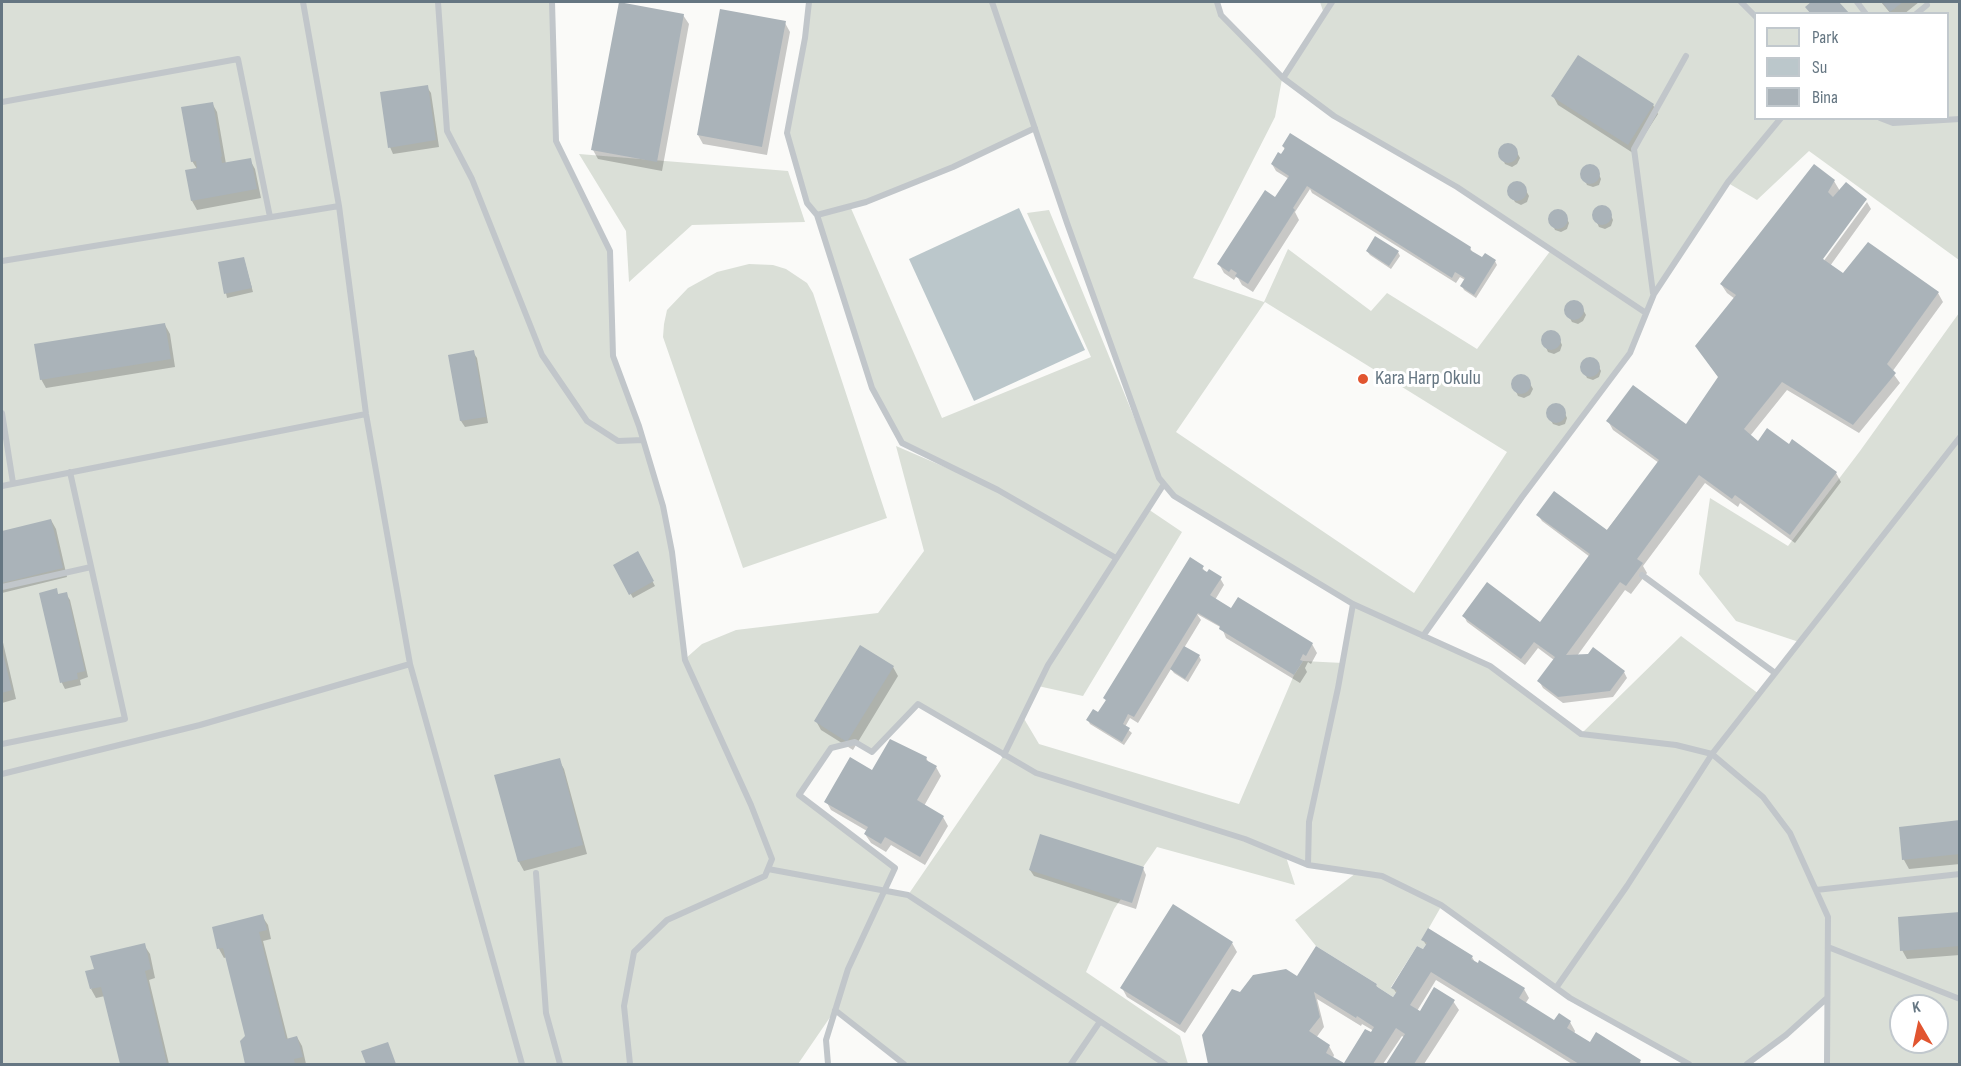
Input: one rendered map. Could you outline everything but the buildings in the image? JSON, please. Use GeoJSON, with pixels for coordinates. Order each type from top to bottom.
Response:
{"type":"FeatureCollection","features":[{"type":"Feature","properties":{"kind":"lane"},"geometry":{"type":"LineString","coordinates":[[303,2],[339,206],[366,414],[410,664],[522,1065]]}},
{"type":"Feature","properties":{"kind":"lane"},"geometry":{"type":"LineString","coordinates":[[438,2],[447,131],[476,190],[542,355],[587,421],[618,441],[643,440]]}},
{"type":"Feature","properties":{"kind":"lane"},"geometry":{"type":"LineString","coordinates":[[552,2],[556,141],[610,251],[614,356],[663,506],[672,552],[685,660],[751,805],[772,859],[765,876],[667,920],[634,951],[624,1005],[630,1065]]}},
{"type":"Feature","properties":{"kind":"lane"},"geometry":{"type":"LineString","coordinates":[[809,2],[788,133],[807,203],[817,214],[872,388],[902,442],[998,490],[1116,558]]}},
{"type":"Feature","properties":{"kind":"lane"},"geometry":{"type":"LineString","coordinates":[[992,2],[1159,478],[1174,496],[1353,604],[1490,666],[1581,734],[1676,745],[1712,754],[1763,797],[1790,833],[1828,917],[1827,1065]]}},
{"type":"Feature","properties":{"kind":"lane"},"geometry":{"type":"LineString","coordinates":[[1216,2],[1221,15],[1282,78],[1334,116],[1457,187],[1646,313]]}},
{"type":"Feature","properties":{"kind":"lane"},"geometry":{"type":"LineString","coordinates":[[1282,78],[1332,2]]}},
{"type":"Feature","properties":{"kind":"lane"},"geometry":{"type":"LineString","coordinates":[[1741,2],[1754,16]]}},
{"type":"Feature","properties":{"kind":"lane"},"geometry":{"type":"LineString","coordinates":[[1918,12],[1927,5]]}},
{"type":"Feature","properties":{"kind":"lane"},"geometry":{"type":"LineString","coordinates":[[1654,294],[1635,149],[1686,56]]}},
{"type":"Feature","properties":{"kind":"lane"},"geometry":{"type":"LineString","coordinates":[[2,102],[238,59],[270,217]]}},
{"type":"Feature","properties":{"kind":"lane"},"geometry":{"type":"LineString","coordinates":[[1423,636],[1522,497],[1630,353],[1654,294],[1728,182],[1779,120]]}},
{"type":"Feature","properties":{"kind":"lane"},"geometry":{"type":"LineString","coordinates":[[1885,120],[1893,123],[1942,120]]}},
{"type":"Feature","properties":{"kind":"lane"},"geometry":{"type":"LineString","coordinates":[[817,214],[866,202],[953,167],[1035,128]]}},
{"type":"Feature","properties":{"kind":"lane"},"geometry":{"type":"LineString","coordinates":[[2,261],[339,206]]}},
{"type":"Feature","properties":{"kind":"lane"},"geometry":{"type":"LineString","coordinates":[[2,413],[5,455],[13,483]]}},
{"type":"Feature","properties":{"kind":"lane"},"geometry":{"type":"LineString","coordinates":[[2,486],[366,414]]}},
{"type":"Feature","properties":{"kind":"lane"},"geometry":{"type":"LineString","coordinates":[[1556,988],[1627,886],[1712,754],[1959,436]]}},
{"type":"Feature","properties":{"kind":"lane"},"geometry":{"type":"LineString","coordinates":[[2,744],[125,719],[70,472]]}},
{"type":"Feature","properties":{"kind":"lane"},"geometry":{"type":"LineString","coordinates":[[1004,755],[1048,665],[1164,484]]}},
{"type":"Feature","properties":{"kind":"lane"},"geometry":{"type":"LineString","coordinates":[[2,587],[91,567]]}},
{"type":"Feature","properties":{"kind":"lane"},"geometry":{"type":"LineString","coordinates":[[1642,575],[1775,674]]}},
{"type":"Feature","properties":{"kind":"lane"},"geometry":{"type":"LineString","coordinates":[[1308,865],[1309,822],[1338,688],[1353,604]]}},
{"type":"Feature","properties":{"kind":"lane"},"geometry":{"type":"LineString","coordinates":[[2,774],[200,725],[410,664]]}},
{"type":"Feature","properties":{"kind":"lane"},"geometry":{"type":"LineString","coordinates":[[828,1065],[826,1040],[848,969],[895,868],[799,795],[831,748],[855,742],[872,753],[918,704],[1036,773],[1245,839],[1308,865],[1382,876],[1441,905],[1570,998],[1689,1065]]}},
{"type":"Feature","properties":{"kind":"lane"},"geometry":{"type":"LineString","coordinates":[[768,868],[908,895],[1165,1065]]}},
{"type":"Feature","properties":{"kind":"lane"},"geometry":{"type":"LineString","coordinates":[[536,873],[546,1012],[560,1065]]}},
{"type":"Feature","properties":{"kind":"lane"},"geometry":{"type":"LineString","coordinates":[[1816,890],[1959,874]]}},
{"type":"Feature","properties":{"kind":"lane"},"geometry":{"type":"LineString","coordinates":[[1828,947],[1959,999]]}},
{"type":"Feature","properties":{"kind":"lane"},"geometry":{"type":"LineString","coordinates":[[1747,1065],[1786,1035],[1827,998]]}},
{"type":"Feature","properties":{"kind":"lane"},"geometry":{"type":"LineString","coordinates":[[835,1010],[904,1065]]}},
{"type":"Feature","properties":{"kind":"lane"},"geometry":{"type":"LineString","coordinates":[[1071,1065],[1099,1023]]}},
{"type":"Feature","properties":{"kind":"green space"},"geometry":{"type":"Polygon","coordinates":[[[2,2],[552,2],[556,141],[610,251],[614,356],[663,506],[685,659],[702,644],[736,630],[878,613],[924,551],[896,446],[982,483],[902,443],[872,388],[817,215],[807,203],[787,133],[809,2],[1217,2],[1221,15],[1282,78],[1324,14],[1320,2],[1959,2],[1959,260],[1809,151],[1757,200],[1728,183],[1654,294],[1630,353],[1424,636],[1490,666],[1581,734],[1681,636],[1759,694],[1799,642],[1736,621],[1699,574],[1710,498],[1788,546],[1860,451],[1959,313],[1959,1064],[1826,1064],[1827,999],[1747,1064],[1689,1064],[1570,998],[1442,905],[1422,940],[1427,943],[1423,949],[1417,946],[1391,987],[1397,991],[1393,997],[1376,986],[1377,984],[1316,946],[1295,920],[1356,873],[1308,865],[1286,857],[1295,885],[1157,847],[1114,909],[1086,972],[1180,1036],[1188,1064],[904,1064],[835,1010],[798,1064],[2,1064],[2,2]],[[1282,79],[1275,117],[1193,278],[1264,302],[1288,249],[1371,311],[1387,293],[1477,349],[1551,250],[1457,187],[1334,116],[1282,79]],[[1035,128],[953,167],[850,206],[942,418],[1091,357],[1027,213],[1049,210],[1159,478],[1035,128]],[[1265,302],[1176,432],[1414,593],[1507,452],[1265,302]],[[1164,485],[1148,509],[1182,532],[1083,696],[1038,686],[1023,717],[1039,744],[1239,804],[1294,675],[1303,661],[1343,663],[1353,604],[1174,496],[1164,485]],[[918,704],[872,752],[855,742],[832,748],[799,795],[895,868],[887,891],[908,895],[1004,755],[918,704]]]}},
{"type":"Feature","properties":{"kind":"green space"},"geometry":{"type":"Polygon","coordinates":[[[579,154],[788,171],[805,222],[692,225],[629,282],[626,231],[579,154]]]}},
{"type":"Feature","properties":{"kind":"green space"},"geometry":{"type":"Polygon","coordinates":[[[749,264],[773,265],[786,269],[807,283],[813,293],[887,518],[743,568],[663,337],[667,310],[688,288],[717,272],[749,264]]]}},
{"type":"Feature","properties":{"kind":"water"},"geometry":{"type":"Polygon","coordinates":[[[1019,208],[1085,350],[974,401],[909,259],[1019,208]]]}},
{"type":"Feature","properties":{"kind":"place","name":"Kara Harp Okulu"},"geometry":{"type":"Point","coordinates":[1363,379]}}]}
